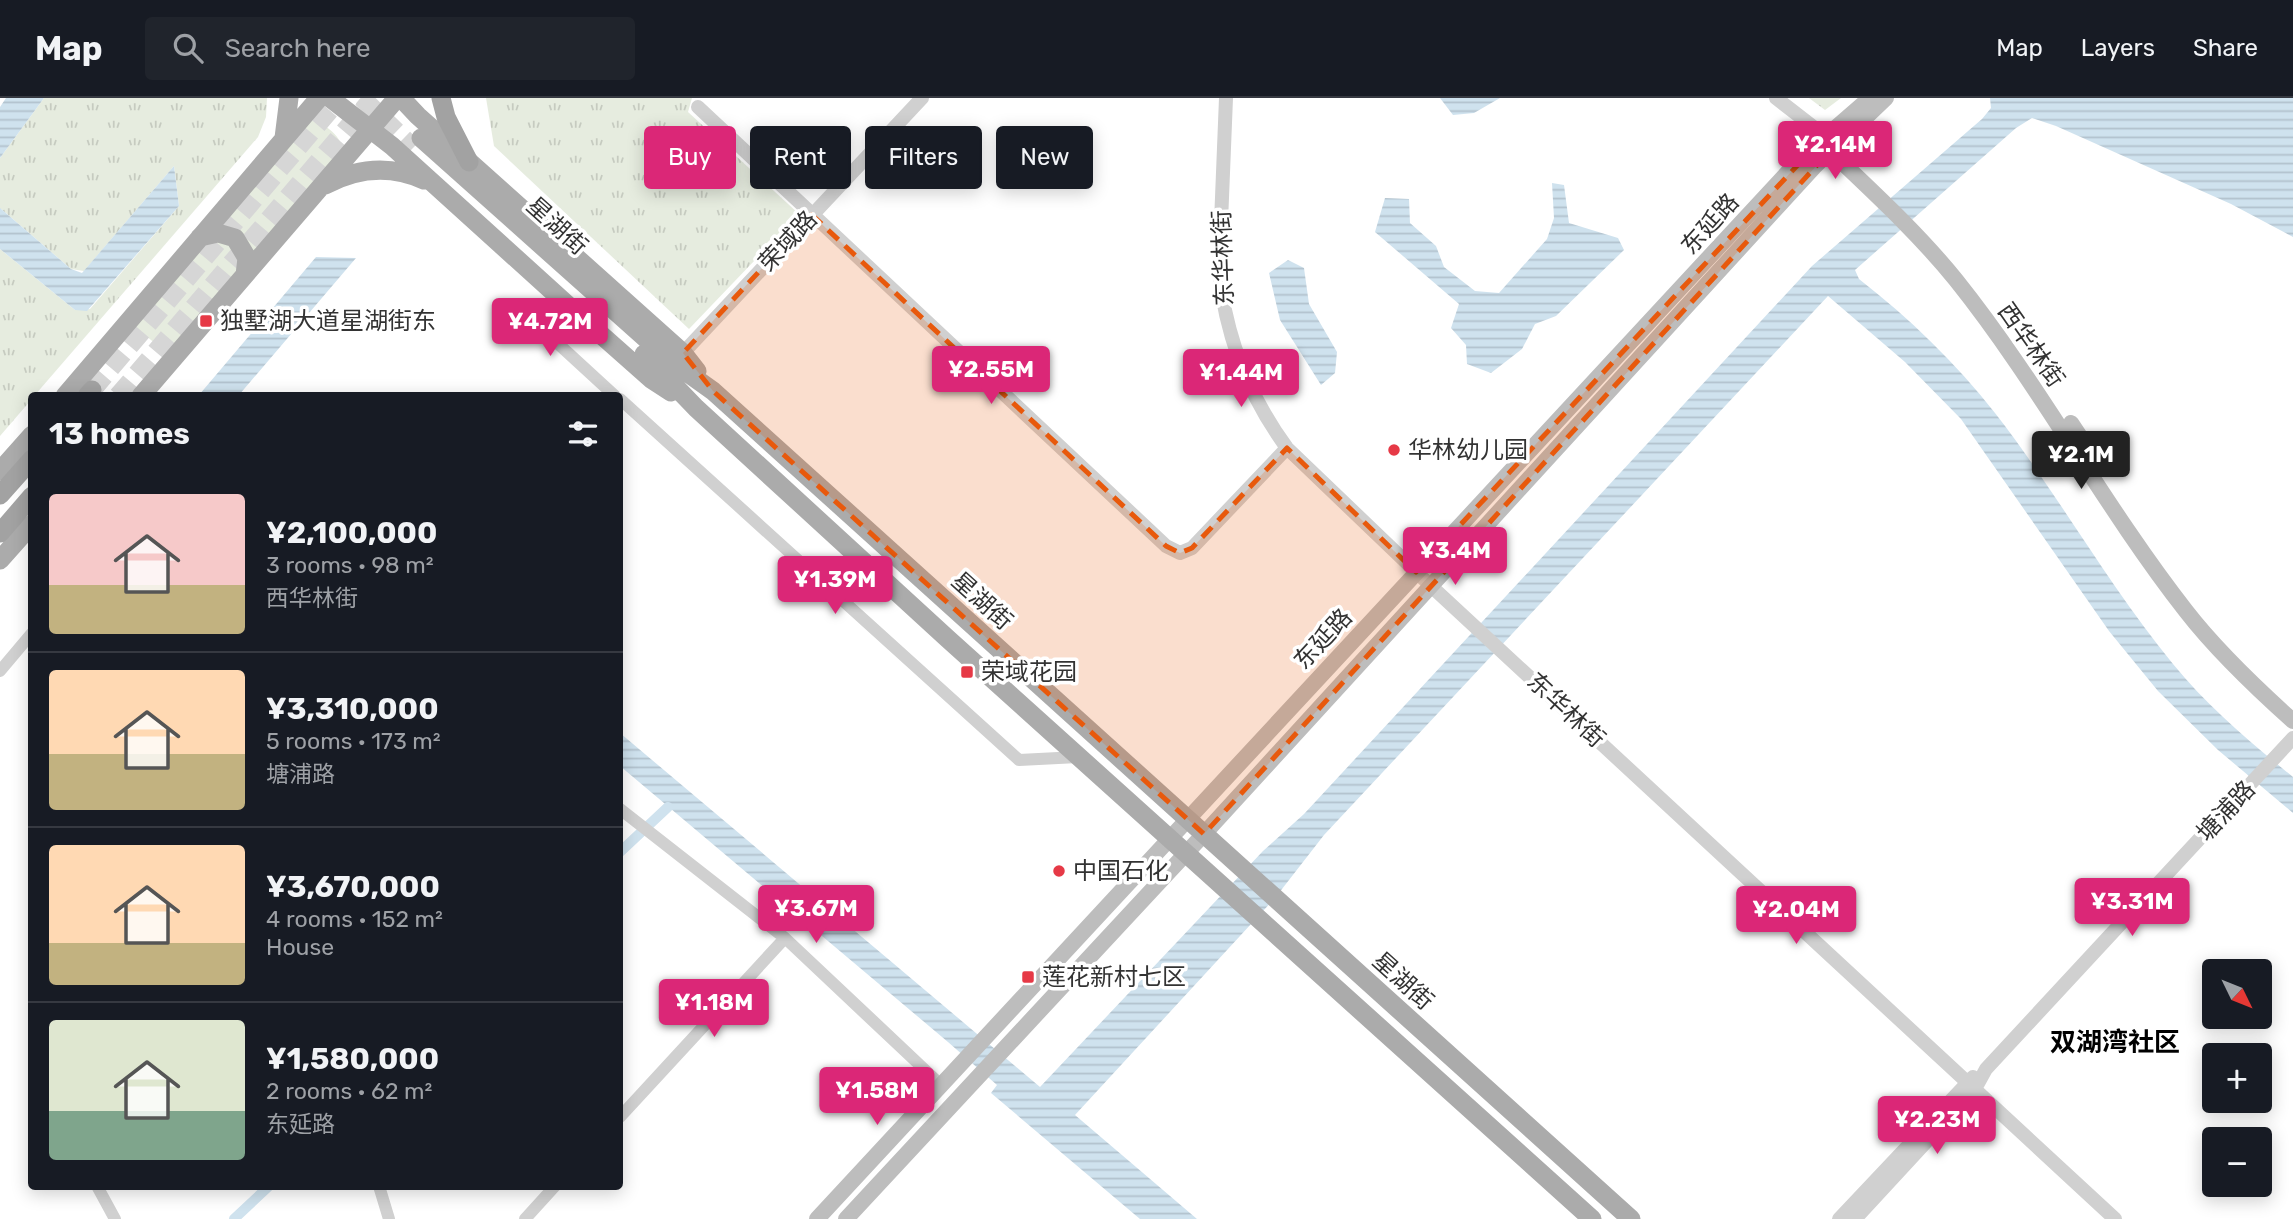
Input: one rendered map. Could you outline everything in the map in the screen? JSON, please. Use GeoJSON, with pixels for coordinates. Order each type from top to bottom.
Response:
{"type":"FeatureCollection","features":[{"type":"Feature","properties":{"kind":"highway"},"geometry":{"type":"LineString","coordinates":[[441,98],[446,117],[469,162]]}},
{"type":"Feature","properties":{"kind":"highway"},"geometry":{"type":"LineString","coordinates":[[0,495],[28,464]]}},
{"type":"Feature","properties":{"kind":"highway"},"geometry":{"type":"LineString","coordinates":[[0,533],[28,501]]}},
{"type":"Feature","properties":{"kind":"main road"},"geometry":{"type":"LineString","coordinates":[[282,142],[287,128],[289,98]]}},
{"type":"Feature","properties":{"kind":"main road"},"geometry":{"type":"LineString","coordinates":[[68,392],[319,98]]}},
{"type":"Feature","properties":{"kind":"main road"},"geometry":{"type":"LineString","coordinates":[[330,98],[438,187],[651,379],[696,408]]}},
{"type":"Feature","properties":{"kind":"main road"},"geometry":{"type":"LineString","coordinates":[[144,392],[399,98],[682,353],[713,391]]}},
{"type":"Feature","properties":{"kind":"main road","name":"东延路"},"geometry":{"type":"LineString","coordinates":[[846,1219],[1431,586],[1870,98]]}},
{"type":"Feature","properties":{"kind":"main road","name":"东延路"},"geometry":{"type":"LineString","coordinates":[[817,1219],[1416,572],[1831,143],[1886,98]]}},
{"type":"Feature","properties":{"kind":"main road","name":"星湖街"},"geometry":{"type":"LineString","coordinates":[[1592,1219],[1227,889],[1169,840],[696,408],[661,370],[417,143],[671,361],[713,391],[1631,1219]]}},
{"type":"Feature","properties":{"kind":"main road","name":"西华林街"},"geometry":{"type":"LineString","coordinates":[[1831,143],[1911,221],[1986,303],[2194,605],[2221,637],[2293,706]]}},
{"type":"Feature","properties":{"kind":"main road"},"geometry":{"type":"LineString","coordinates":[[318,189],[347,176],[374,170],[400,172],[438,187]]}},
{"type":"Feature","properties":{"kind":"main road","name":"西华林街"},"geometry":{"type":"LineString","coordinates":[[1911,221],[1979,310],[2186,611],[2246,677],[2293,721]]}},
{"type":"Feature","properties":{"kind":"main road"},"geometry":{"type":"LineString","coordinates":[[200,237],[218,233],[234,238],[247,258],[245,275]]}},
{"type":"Feature","properties":{"kind":"main road"},"geometry":{"type":"LineString","coordinates":[[0,471],[28,440]]}},
{"type":"Feature","properties":{"kind":"main road"},"geometry":{"type":"LineString","coordinates":[[0,560],[28,528]]}},
{"type":"Feature","properties":{"kind":"street","name":"荣域路"},"geometry":{"type":"LineString","coordinates":[[682,353],[922,98]]}},
{"type":"Feature","properties":{"kind":"street","name":"东华林街"},"geometry":{"type":"LineString","coordinates":[[1226,98],[1219,272],[1227,330],[1238,362],[1270,424],[1287,449],[1431,586],[2115,1219]]}},
{"type":"Feature","properties":{"kind":"street","name":"西华林街"},"geometry":{"type":"LineString","coordinates":[[1776,98],[1831,143]]}},
{"type":"Feature","properties":{"kind":"street"},"geometry":{"type":"LineString","coordinates":[[698,107],[1166,546],[1180,553],[1192,548],[1287,449]]}},
{"type":"Feature","properties":{"kind":"street"},"geometry":{"type":"LineString","coordinates":[[572,309],[554,329],[554,340],[611,392]]}},
{"type":"Feature","properties":{"kind":"street"},"geometry":{"type":"LineString","coordinates":[[623,402],[1019,760],[1078,757]]}},
{"type":"Feature","properties":{"kind":"street"},"geometry":{"type":"LineString","coordinates":[[0,671],[28,638]]}},
{"type":"Feature","properties":{"kind":"street","name":"塘浦路"},"geometry":{"type":"LineString","coordinates":[[1839,1219],[1971,1085],[2293,738]]}},
{"type":"Feature","properties":{"kind":"street"},"geometry":{"type":"LineString","coordinates":[[623,812],[785,939],[941,1085]]}},
{"type":"Feature","properties":{"kind":"street"},"geometry":{"type":"LineString","coordinates":[[623,1114],[785,939]]}},
{"type":"Feature","properties":{"kind":"street","name":"塘浦路"},"geometry":{"type":"LineString","coordinates":[[1855,1219],[1971,1085]]}},
{"type":"Feature","properties":{"kind":"street"},"geometry":{"type":"LineString","coordinates":[[99,1190],[115,1219]]}},
{"type":"Feature","properties":{"kind":"street"},"geometry":{"type":"LineString","coordinates":[[380,1190],[389,1219]]}},
{"type":"Feature","properties":{"kind":"street"},"geometry":{"type":"LineString","coordinates":[[525,1219],[551,1190]]}},
{"type":"Feature","properties":{"kind":"highlighted area"},"geometry":{"type":"Polygon","coordinates":[[[1825,136],[1830,151],[1204,834],[713,391],[683,353],[812,215],[1166,546],[1180,553],[1192,548],[1287,448],[1416,572],[1825,136]]]}},
{"type":"Feature","properties":{"kind":"green space"},"geometry":{"type":"Polygon","coordinates":[[[44,98],[267,98],[266,117],[258,137],[38,392],[28,392],[28,403],[0,436],[0,249],[75,310],[90,309],[179,206],[174,166],[84,271],[71,269],[0,208],[0,158],[44,98]]]}},
{"type":"Feature","properties":{"kind":"green space"},"geometry":{"type":"Polygon","coordinates":[[[486,98],[692,98],[688,112],[703,126],[644,126],[644,189],[736,189],[736,156],[750,169],[750,189],[772,189],[799,214],[689,329],[494,146],[486,98]]]}},
{"type":"Feature","properties":{"kind":"green space"},"geometry":{"type":"Polygon","coordinates":[[[1809,98],[1841,98],[1825,110],[1809,98]]]}},
{"type":"Feature","properties":{"kind":"green space"},"geometry":{"type":"Polygon","coordinates":[[[308,120],[330,130],[343,149],[254,256],[217,222],[308,120]]]}},
{"type":"Feature","properties":{"kind":"green space"},"geometry":{"type":"Polygon","coordinates":[[[215,238],[237,250],[240,271],[170,356],[132,324],[203,242],[215,238]]]}},
{"type":"Feature","properties":{"kind":"water"},"geometry":{"type":"Polygon","coordinates":[[[6,98],[44,98],[0,158],[0,107],[6,98]]]}},
{"type":"Feature","properties":{"kind":"water"},"geometry":{"type":"Polygon","coordinates":[[[1440,98],[1500,98],[1474,113],[1453,115],[1440,98]]]}},
{"type":"Feature","properties":{"kind":"water"},"geometry":{"type":"Polygon","coordinates":[[[1990,98],[2293,98],[2293,237],[2231,204],[2056,126],[2032,118],[2016,128],[1855,270],[1859,279],[1914,325],[1980,394],[2040,475],[2149,634],[2186,680],[2230,724],[2293,777],[2293,813],[2218,750],[2158,691],[2109,631],[1961,419],[1905,362],[1828,296],[1324,835],[1275,898],[1075,1115],[1197,1219],[1140,1219],[991,1093],[997,1085],[948,1042],[623,769],[623,736],[1040,1087],[1263,851],[1304,814],[1812,266],[1982,119],[1991,108],[1990,98]]]}},
{"type":"Feature","properties":{"kind":"water"},"geometry":{"type":"Polygon","coordinates":[[[174,166],[179,206],[87,311],[75,310],[0,249],[0,208],[71,269],[82,273],[174,166]]]}},
{"type":"Feature","properties":{"kind":"water"},"geometry":{"type":"Polygon","coordinates":[[[1552,183],[1564,185],[1569,223],[1618,238],[1624,250],[1556,316],[1535,324],[1522,349],[1491,373],[1467,364],[1466,345],[1451,328],[1459,304],[1375,232],[1385,198],[1409,199],[1410,223],[1436,246],[1444,267],[1475,291],[1499,293],[1547,239],[1554,218],[1552,183]]]}},
{"type":"Feature","properties":{"kind":"water"},"geometry":{"type":"Polygon","coordinates":[[[316,257],[356,258],[242,392],[202,392],[316,257]]]}},
{"type":"Feature","properties":{"kind":"water"},"geometry":{"type":"Polygon","coordinates":[[[1288,260],[1304,268],[1309,304],[1337,352],[1335,373],[1321,385],[1280,320],[1269,273],[1288,260]]]}},
{"type":"Feature","properties":{"kind":"waterway"},"geometry":{"type":"LineString","coordinates":[[623,849],[668,807]]}},
{"type":"Feature","properties":{"kind":"waterway"},"geometry":{"type":"LineString","coordinates":[[234,1219],[265,1190]]}},
{"type":"Feature","properties":{"kind":"tunnel"},"geometry":{"type":"LineString","coordinates":[[92,390],[340,98]]}},
{"type":"Feature","properties":{"kind":"tunnel"},"geometry":{"type":"LineString","coordinates":[[362,98],[413,148]]}},
{"type":"Feature","properties":{"kind":"tunnel"},"geometry":{"type":"LineString","coordinates":[[121,392],[373,98]]}},
{"type":"Feature","properties":{"kind":"place","name":"独墅湖大道星湖街东"},"geometry":{"type":"Point","coordinates":[206,321]}},
{"type":"Feature","properties":{"kind":"place","name":"华林幼儿园"},"geometry":{"type":"Point","coordinates":[1394,450]}},
{"type":"Feature","properties":{"kind":"place","name":"荣域花园"},"geometry":{"type":"Point","coordinates":[967,672]}},
{"type":"Feature","properties":{"kind":"place","name":"中国石化"},"geometry":{"type":"Point","coordinates":[1059,871]}},
{"type":"Feature","properties":{"kind":"place","name":"莲花新村七区"},"geometry":{"type":"Point","coordinates":[1028,977]}},
{"type":"Feature","properties":{"kind":"district","name":"双湖湾社区"},"geometry":{"type":"Point","coordinates":[2115,1042]}}]}
